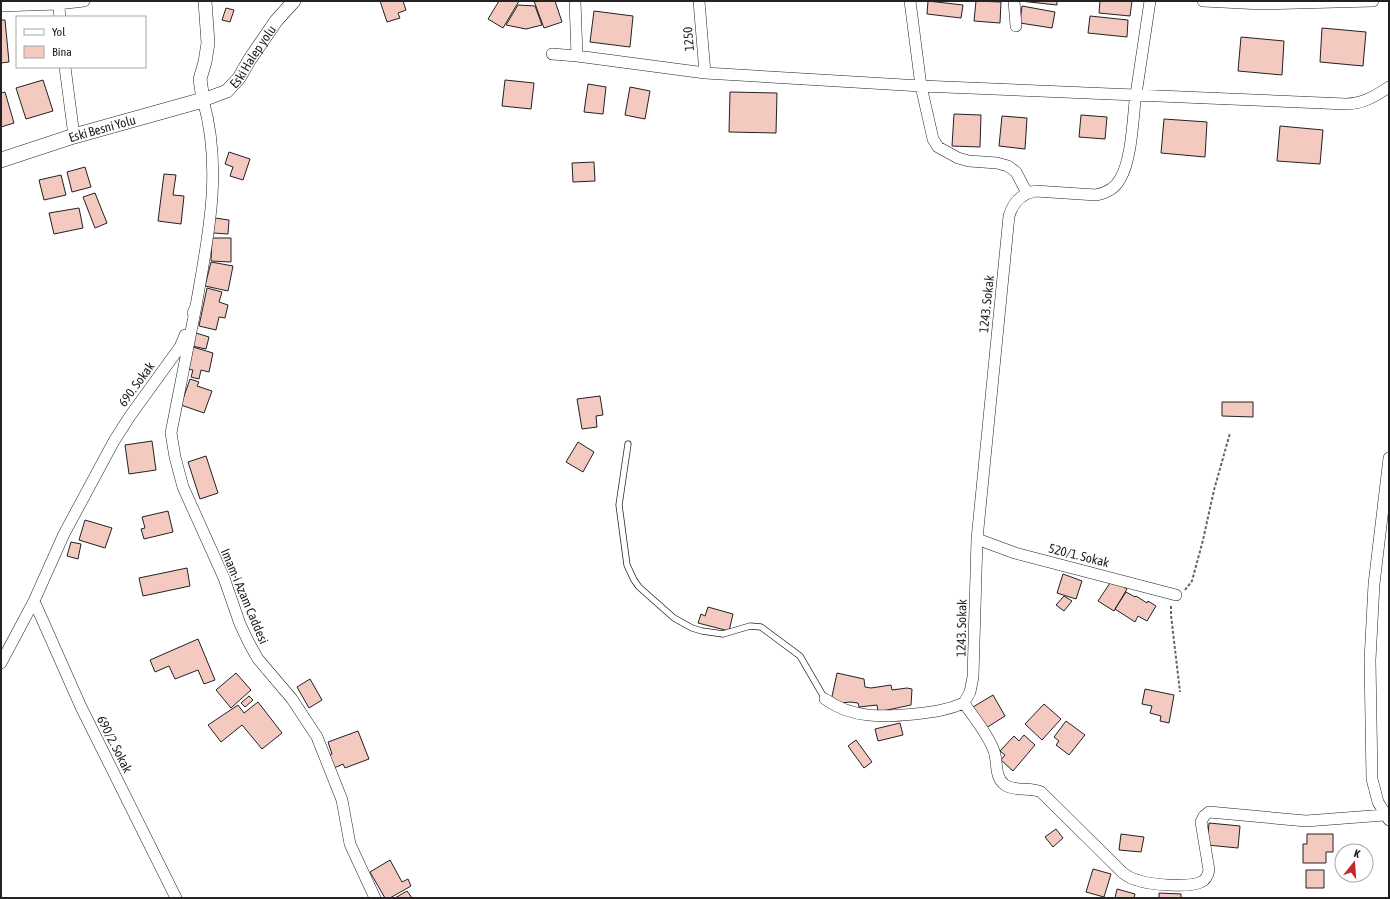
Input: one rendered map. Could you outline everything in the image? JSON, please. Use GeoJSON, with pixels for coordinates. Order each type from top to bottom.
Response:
{"type":"FeatureCollection","features":[{"type":"Feature","properties":{"kind":"main road","name":"Eski Besni Yolu"},"geometry":{"type":"LineString","coordinates":[[1,160],[74,136],[204,100]]}},
{"type":"Feature","properties":{"kind":"street"},"geometry":{"type":"LineString","coordinates":[[1,6],[84,1]]}},
{"type":"Feature","properties":{"kind":"street"},"geometry":{"type":"LineString","coordinates":[[204,100],[200,79],[208,43],[205,1]]}},
{"type":"Feature","properties":{"kind":"street","name":"Eski Halep yolu"},"geometry":{"type":"LineString","coordinates":[[204,100],[227,91],[239,78],[250,58],[276,21],[294,1]]}},
{"type":"Feature","properties":{"kind":"street"},"geometry":{"type":"LineString","coordinates":[[575,1],[577,56]]}},
{"type":"Feature","properties":{"kind":"street","name":"1250"},"geometry":{"type":"LineString","coordinates":[[699,1],[705,74]]}},
{"type":"Feature","properties":{"kind":"street"},"geometry":{"type":"LineString","coordinates":[[910,1],[921,86],[933,139],[938,147],[958,158],[969,161],[997,163],[1008,166],[1016,172],[1027,192],[1035,191],[1096,195],[1104,193],[1114,187],[1122,177],[1129,149],[1150,1]]}},
{"type":"Feature","properties":{"kind":"street"},"geometry":{"type":"LineString","coordinates":[[1014,1],[1016,26]]}},
{"type":"Feature","properties":{"kind":"street"},"geometry":{"type":"LineString","coordinates":[[1203,1],[1373,1]]}},
{"type":"Feature","properties":{"kind":"street"},"geometry":{"type":"LineString","coordinates":[[58,3],[60,16]]}},
{"type":"Feature","properties":{"kind":"street"},"geometry":{"type":"LineString","coordinates":[[552,54],[577,56],[705,74],[921,86],[1354,104],[1369,100],[1389,87]]}},
{"type":"Feature","properties":{"kind":"street"},"geometry":{"type":"LineString","coordinates":[[66,68],[74,136]]}},
{"type":"Feature","properties":{"kind":"street","name":"690. Sokak"},"geometry":{"type":"LineString","coordinates":[[1,662],[34,601],[64,534],[114,441],[130,416],[180,347],[196,306],[210,227],[212,196],[213,146],[210,122],[204,100]]}},
{"type":"Feature","properties":{"kind":"street","name":"1243. Sokak"},"geometry":{"type":"LineString","coordinates":[[964,703],[970,692],[974,677],[977,539],[1009,216],[1011,208],[1015,202],[1027,192]]}},
{"type":"Feature","properties":{"kind":"street","name":"Imam-i Azam Caddesi"},"geometry":{"type":"LineString","coordinates":[[196,306],[171,433],[174,457],[183,487],[224,578],[240,624],[249,643],[258,659],[292,699],[317,737],[342,800],[350,844],[375,898]]}},
{"type":"Feature","properties":{"kind":"street"},"geometry":{"type":"LineString","coordinates":[[825,699],[833,705],[867,716],[879,717],[944,710],[964,703],[991,744],[996,757],[998,776],[1004,784],[1014,788],[1031,789],[1042,792],[1123,873],[1145,883],[1162,885],[1194,885],[1205,880],[1209,870],[1202,822],[1204,816],[1209,812],[1306,821],[1387,817],[1375,796],[1372,779],[1370,660],[1374,584],[1389,458]]}},
{"type":"Feature","properties":{"kind":"street","name":"520/1. Sokak"},"geometry":{"type":"LineString","coordinates":[[977,539],[1015,553],[1176,595]]}},
{"type":"Feature","properties":{"kind":"street","name":"690/2. Sokak"},"geometry":{"type":"LineString","coordinates":[[34,601],[80,706],[176,898]]}},
{"type":"Feature","properties":{"kind":"lane"},"geometry":{"type":"LineString","coordinates":[[628,444],[618,505],[628,565],[634,580],[639,587],[674,618],[692,628],[723,634],[750,626],[761,627],[800,656],[825,699]]}},
{"type":"Feature","properties":{"kind":"path"},"geometry":{"type":"LineString","coordinates":[[1180,692],[1171,615],[1172,603],[1176,595],[1185,590],[1192,581],[1214,490],[1230,433]]}},
{"type":"Feature","properties":{"kind":"building"},"geometry":{"type":"Polygon","coordinates":[[[380,1],[403,1],[406,10],[398,13],[400,18],[387,22],[380,1]]]}},
{"type":"Feature","properties":{"kind":"building"},"geometry":{"type":"Polygon","coordinates":[[[499,1],[519,1],[503,28],[488,19],[499,1]]]}},
{"type":"Feature","properties":{"kind":"building"},"geometry":{"type":"Polygon","coordinates":[[[534,1],[555,1],[562,22],[544,28],[534,1]]]}},
{"type":"Feature","properties":{"kind":"building"},"geometry":{"type":"Polygon","coordinates":[[[928,1],[963,5],[961,18],[927,14],[928,1]]]}},
{"type":"Feature","properties":{"kind":"building"},"geometry":{"type":"Polygon","coordinates":[[[976,1],[1001,2],[1000,23],[974,21],[976,1]]]}},
{"type":"Feature","properties":{"kind":"building"},"geometry":{"type":"Polygon","coordinates":[[[1020,1],[1057,1],[1057,5],[1020,1]]]}},
{"type":"Feature","properties":{"kind":"building"},"geometry":{"type":"Polygon","coordinates":[[[1100,1],[1132,1],[1130,16],[1099,13],[1100,1]]]}},
{"type":"Feature","properties":{"kind":"building"},"geometry":{"type":"Polygon","coordinates":[[[518,5],[535,6],[542,25],[526,29],[506,25],[518,5]]]}},
{"type":"Feature","properties":{"kind":"building"},"geometry":{"type":"Polygon","coordinates":[[[1022,6],[1055,12],[1052,28],[1020,23],[1022,6]]]}},
{"type":"Feature","properties":{"kind":"building"},"geometry":{"type":"Polygon","coordinates":[[[226,8],[234,10],[230,22],[222,20],[226,8]]]}},
{"type":"Feature","properties":{"kind":"building"},"geometry":{"type":"Polygon","coordinates":[[[594,11],[633,16],[630,47],[590,42],[594,11]]]}},
{"type":"Feature","properties":{"kind":"building"},"geometry":{"type":"Polygon","coordinates":[[[1090,16],[1128,20],[1127,37],[1088,33],[1090,16]]]}},
{"type":"Feature","properties":{"kind":"building"},"geometry":{"type":"Polygon","coordinates":[[[1,20],[5,20],[9,62],[1,63],[1,20]]]}},
{"type":"Feature","properties":{"kind":"building"},"geometry":{"type":"Polygon","coordinates":[[[1322,28],[1366,32],[1363,66],[1320,62],[1322,28]]]}},
{"type":"Feature","properties":{"kind":"building"},"geometry":{"type":"Polygon","coordinates":[[[1241,37],[1284,41],[1282,75],[1238,71],[1241,37]]]}},
{"type":"Feature","properties":{"kind":"building"},"geometry":{"type":"Polygon","coordinates":[[[43,80],[53,111],[26,119],[16,88],[43,80]]]}},
{"type":"Feature","properties":{"kind":"building"},"geometry":{"type":"Polygon","coordinates":[[[505,80],[534,83],[531,109],[502,106],[505,80]]]}},
{"type":"Feature","properties":{"kind":"building"},"geometry":{"type":"Polygon","coordinates":[[[588,84],[606,87],[603,114],[584,112],[588,84]]]}},
{"type":"Feature","properties":{"kind":"building"},"geometry":{"type":"Polygon","coordinates":[[[630,87],[650,91],[645,119],[625,115],[630,87]]]}},
{"type":"Feature","properties":{"kind":"building"},"geometry":{"type":"Polygon","coordinates":[[[5,92],[14,123],[1,127],[1,93],[5,92]]]}},
{"type":"Feature","properties":{"kind":"building"},"geometry":{"type":"Polygon","coordinates":[[[730,92],[777,93],[776,133],[729,132],[730,92]]]}},
{"type":"Feature","properties":{"kind":"building"},"geometry":{"type":"Polygon","coordinates":[[[954,114],[981,115],[980,147],[952,146],[954,114]]]}},
{"type":"Feature","properties":{"kind":"building"},"geometry":{"type":"Polygon","coordinates":[[[1081,115],[1107,117],[1105,139],[1079,137],[1081,115]]]}},
{"type":"Feature","properties":{"kind":"building"},"geometry":{"type":"Polygon","coordinates":[[[1002,116],[1027,118],[1025,149],[999,146],[1002,116]]]}},
{"type":"Feature","properties":{"kind":"building"},"geometry":{"type":"Polygon","coordinates":[[[1164,119],[1207,122],[1205,157],[1161,153],[1164,119]]]}},
{"type":"Feature","properties":{"kind":"building"},"geometry":{"type":"Polygon","coordinates":[[[1280,126],[1323,130],[1320,164],[1277,161],[1280,126]]]}},
{"type":"Feature","properties":{"kind":"building"},"geometry":{"type":"Polygon","coordinates":[[[229,152],[250,159],[243,180],[230,176],[233,167],[225,164],[229,152]]]}},
{"type":"Feature","properties":{"kind":"building"},"geometry":{"type":"Polygon","coordinates":[[[594,162],[595,181],[573,182],[572,163],[594,162]]]}},
{"type":"Feature","properties":{"kind":"building"},"geometry":{"type":"Polygon","coordinates":[[[85,167],[91,187],[72,192],[67,172],[85,167]]]}},
{"type":"Feature","properties":{"kind":"building"},"geometry":{"type":"Polygon","coordinates":[[[164,174],[176,175],[173,195],[184,196],[181,224],[158,221],[164,174]]]}},
{"type":"Feature","properties":{"kind":"building"},"geometry":{"type":"Polygon","coordinates":[[[61,175],[66,195],[44,200],[39,180],[61,175]]]}},
{"type":"Feature","properties":{"kind":"building"},"geometry":{"type":"Polygon","coordinates":[[[95,193],[107,223],[95,228],[83,197],[95,193]]]}},
{"type":"Feature","properties":{"kind":"building"},"geometry":{"type":"Polygon","coordinates":[[[79,208],[83,228],[54,234],[49,213],[79,208]]]}},
{"type":"Feature","properties":{"kind":"building"},"geometry":{"type":"Polygon","coordinates":[[[215,218],[229,220],[228,234],[213,233],[215,218]]]}},
{"type":"Feature","properties":{"kind":"building"},"geometry":{"type":"Polygon","coordinates":[[[212,238],[231,238],[231,262],[211,261],[212,238]]]}},
{"type":"Feature","properties":{"kind":"building"},"geometry":{"type":"Polygon","coordinates":[[[211,262],[233,266],[228,291],[205,286],[211,262]]]}},
{"type":"Feature","properties":{"kind":"building"},"geometry":{"type":"Polygon","coordinates":[[[207,288],[222,292],[219,302],[228,305],[225,318],[219,317],[216,330],[199,326],[207,288]]]}},
{"type":"Feature","properties":{"kind":"building"},"geometry":{"type":"Polygon","coordinates":[[[196,333],[209,337],[206,349],[192,346],[196,333]]]}},
{"type":"Feature","properties":{"kind":"building"},"geometry":{"type":"Polygon","coordinates":[[[193,347],[213,353],[209,372],[201,370],[199,379],[191,377],[193,370],[187,369],[193,347]]]}},
{"type":"Feature","properties":{"kind":"building"},"geometry":{"type":"Polygon","coordinates":[[[190,379],[199,382],[197,386],[212,391],[204,413],[181,405],[190,379]]]}},
{"type":"Feature","properties":{"kind":"building"},"geometry":{"type":"Polygon","coordinates":[[[600,396],[603,415],[596,416],[597,427],[582,429],[577,399],[600,396]]]}},
{"type":"Feature","properties":{"kind":"building"},"geometry":{"type":"Polygon","coordinates":[[[1222,402],[1253,402],[1253,417],[1222,416],[1222,402]]]}},
{"type":"Feature","properties":{"kind":"building"},"geometry":{"type":"Polygon","coordinates":[[[152,441],[156,470],[129,474],[125,445],[152,441]]]}},
{"type":"Feature","properties":{"kind":"building"},"geometry":{"type":"Polygon","coordinates":[[[578,442],[594,452],[583,472],[566,462],[578,442]]]}},
{"type":"Feature","properties":{"kind":"building"},"geometry":{"type":"Polygon","coordinates":[[[206,456],[218,493],[200,499],[188,462],[206,456]]]}},
{"type":"Feature","properties":{"kind":"building"},"geometry":{"type":"Polygon","coordinates":[[[168,511],[173,532],[144,539],[141,529],[145,528],[142,517],[168,511]]]}},
{"type":"Feature","properties":{"kind":"building"},"geometry":{"type":"Polygon","coordinates":[[[85,520],[112,528],[105,548],[79,540],[85,520]]]}},
{"type":"Feature","properties":{"kind":"building"},"geometry":{"type":"Polygon","coordinates":[[[71,542],[81,544],[78,559],[67,556],[71,542]]]}},
{"type":"Feature","properties":{"kind":"building"},"geometry":{"type":"Polygon","coordinates":[[[187,568],[190,586],[143,596],[139,578],[187,568]]]}},
{"type":"Feature","properties":{"kind":"building"},"geometry":{"type":"Polygon","coordinates":[[[1063,574],[1082,581],[1076,599],[1057,593],[1063,574]]]}},
{"type":"Feature","properties":{"kind":"building"},"geometry":{"type":"Polygon","coordinates":[[[1112,580],[1127,589],[1114,611],[1098,601],[1112,580]]]}},
{"type":"Feature","properties":{"kind":"building"},"geometry":{"type":"Polygon","coordinates":[[[1126,592],[1156,606],[1147,621],[1138,616],[1135,622],[1115,609],[1126,592]]]}},
{"type":"Feature","properties":{"kind":"building"},"geometry":{"type":"Polygon","coordinates":[[[1064,596],[1072,601],[1064,611],[1056,605],[1064,596]]]}},
{"type":"Feature","properties":{"kind":"building"},"geometry":{"type":"Polygon","coordinates":[[[708,607],[733,614],[729,631],[698,623],[701,614],[705,616],[708,607]]]}},
{"type":"Feature","properties":{"kind":"building"},"geometry":{"type":"Polygon","coordinates":[[[198,639],[215,680],[204,684],[198,670],[175,679],[169,666],[155,672],[150,660],[198,639]]]}},
{"type":"Feature","properties":{"kind":"building"},"geometry":{"type":"Polygon","coordinates":[[[236,673],[251,690],[231,708],[216,690],[236,673]]]}},
{"type":"Feature","properties":{"kind":"building"},"geometry":{"type":"Polygon","coordinates":[[[837,673],[864,679],[865,687],[871,688],[891,685],[892,690],[907,688],[912,689],[911,705],[878,712],[877,705],[859,707],[858,703],[831,701],[837,673]]]}},
{"type":"Feature","properties":{"kind":"building"},"geometry":{"type":"Polygon","coordinates":[[[310,679],[322,700],[309,708],[297,687],[310,679]]]}},
{"type":"Feature","properties":{"kind":"building"},"geometry":{"type":"Polygon","coordinates":[[[1145,689],[1174,695],[1169,723],[1160,721],[1161,716],[1150,713],[1152,706],[1142,704],[1145,689]]]}},
{"type":"Feature","properties":{"kind":"building"},"geometry":{"type":"Polygon","coordinates":[[[993,695],[1005,716],[986,728],[973,707],[993,695]]]}},
{"type":"Feature","properties":{"kind":"building"},"geometry":{"type":"Polygon","coordinates":[[[249,696],[253,700],[245,707],[241,703],[249,696]]]}},
{"type":"Feature","properties":{"kind":"building"},"geometry":{"type":"Polygon","coordinates":[[[258,702],[282,733],[262,749],[242,725],[221,742],[208,725],[238,705],[244,713],[258,702]]]}},
{"type":"Feature","properties":{"kind":"building"},"geometry":{"type":"Polygon","coordinates":[[[1044,704],[1061,719],[1042,740],[1025,724],[1044,704]]]}},
{"type":"Feature","properties":{"kind":"building"},"geometry":{"type":"Polygon","coordinates":[[[1066,721],[1085,735],[1069,755],[1056,745],[1059,741],[1054,737],[1066,721]]]}},
{"type":"Feature","properties":{"kind":"building"},"geometry":{"type":"Polygon","coordinates":[[[900,723],[903,735],[878,741],[875,729],[900,723]]]}},
{"type":"Feature","properties":{"kind":"building"},"geometry":{"type":"Polygon","coordinates":[[[358,731],[369,759],[345,768],[343,764],[334,768],[329,755],[332,754],[328,742],[358,731]]]}},
{"type":"Feature","properties":{"kind":"building"},"geometry":{"type":"Polygon","coordinates":[[[1024,735],[1035,745],[1013,771],[1001,760],[1005,755],[1000,751],[1014,736],[1019,741],[1024,735]]]}},
{"type":"Feature","properties":{"kind":"building"},"geometry":{"type":"Polygon","coordinates":[[[856,740],[872,762],[864,768],[848,746],[856,740]]]}},
{"type":"Feature","properties":{"kind":"building"},"geometry":{"type":"Polygon","coordinates":[[[1209,823],[1240,826],[1238,848],[1207,845],[1209,823]]]}},
{"type":"Feature","properties":{"kind":"building"},"geometry":{"type":"Polygon","coordinates":[[[1056,829],[1063,838],[1053,847],[1045,837],[1056,829]]]}},
{"type":"Feature","properties":{"kind":"building"},"geometry":{"type":"Polygon","coordinates":[[[1121,834],[1144,837],[1141,852],[1119,850],[1121,834]]]}},
{"type":"Feature","properties":{"kind":"building"},"geometry":{"type":"Polygon","coordinates":[[[1307,834],[1333,834],[1333,852],[1326,852],[1326,863],[1303,863],[1303,844],[1307,844],[1307,834]]]}},
{"type":"Feature","properties":{"kind":"building"},"geometry":{"type":"Polygon","coordinates":[[[390,860],[402,882],[408,879],[411,886],[390,898],[385,898],[370,872],[390,860]]]}},
{"type":"Feature","properties":{"kind":"building"},"geometry":{"type":"Polygon","coordinates":[[[1093,869],[1111,874],[1104,897],[1086,892],[1093,869]]]}},
{"type":"Feature","properties":{"kind":"building"},"geometry":{"type":"Polygon","coordinates":[[[1306,870],[1324,870],[1324,888],[1306,888],[1306,870]]]}},
{"type":"Feature","properties":{"kind":"building"},"geometry":{"type":"Polygon","coordinates":[[[1117,889],[1135,894],[1134,898],[1115,898],[1117,889]]]}},
{"type":"Feature","properties":{"kind":"building"},"geometry":{"type":"Polygon","coordinates":[[[407,891],[412,898],[395,898],[407,891]]]}},
{"type":"Feature","properties":{"kind":"building"},"geometry":{"type":"Polygon","coordinates":[[[1159,893],[1181,894],[1181,898],[1159,898],[1159,893]]]}}]}
